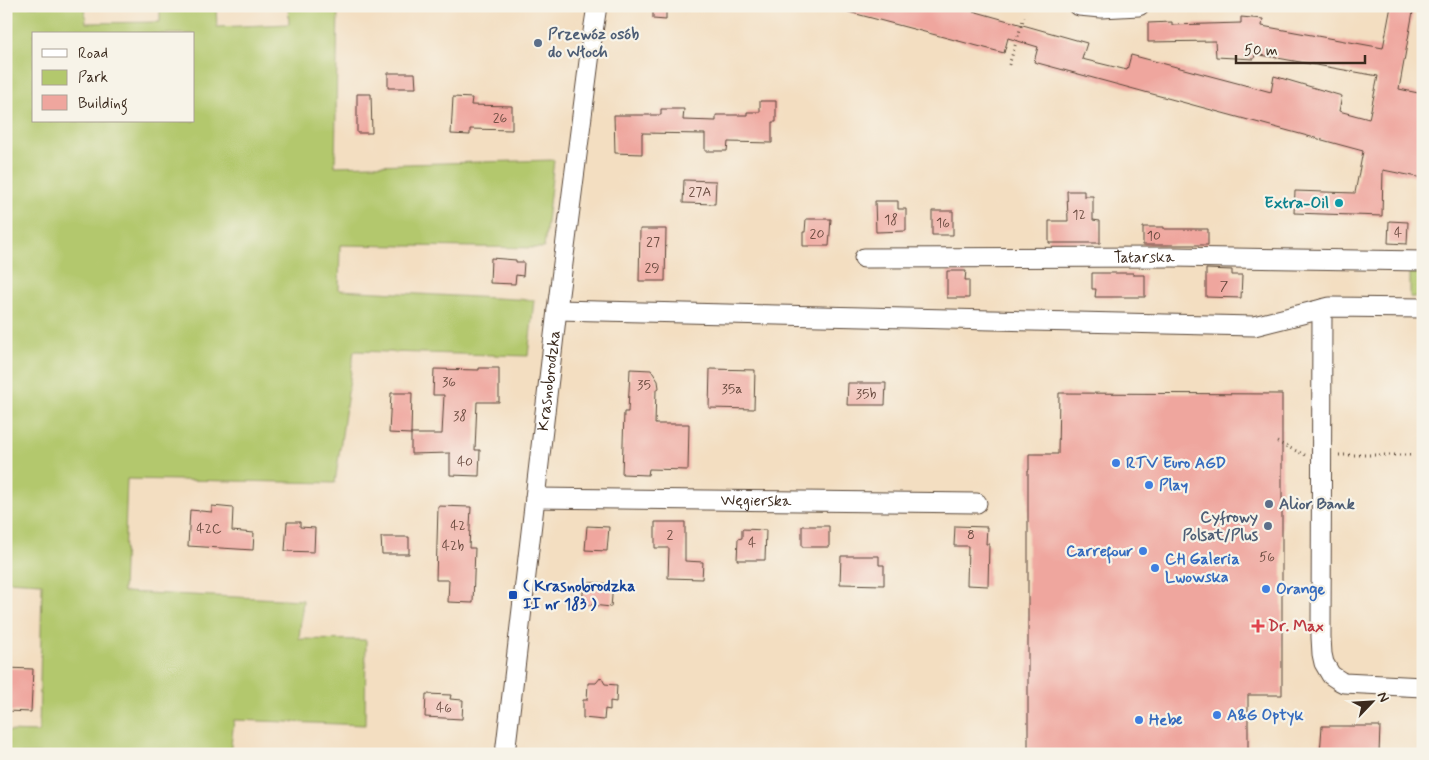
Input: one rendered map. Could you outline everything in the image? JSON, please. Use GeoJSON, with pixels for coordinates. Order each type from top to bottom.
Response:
{"type":"FeatureCollection","features":[{"type":"Feature","properties":{"kind":"street","name":"Krasnobrodzka"},"geometry":{"type":"LineString","coordinates":[[504,754],[557,310],[597,6]]}},
{"type":"Feature","properties":{"kind":"street"},"geometry":{"type":"LineString","coordinates":[[1079,6],[1101,8],[1138,6]]}},
{"type":"Feature","properties":{"kind":"street","name":"Tatarska"},"geometry":{"type":"LineString","coordinates":[[864,258],[1173,257],[1423,261]]}},
{"type":"Feature","properties":{"kind":"street"},"geometry":{"type":"LineString","coordinates":[[557,310],[1254,326],[1330,307],[1423,308]]}},
{"type":"Feature","properties":{"kind":"street"},"geometry":{"type":"LineString","coordinates":[[1322,308],[1321,627],[1324,663],[1331,675],[1344,683],[1423,688]]}},
{"type":"Feature","properties":{"kind":"street","name":"Węgierska"},"geometry":{"type":"LineString","coordinates":[[535,498],[977,504]]}},
{"type":"Feature","properties":{"kind":"path"},"geometry":{"type":"LineString","coordinates":[[1009,65],[1024,17]]}},
{"type":"Feature","properties":{"kind":"path"},"geometry":{"type":"LineString","coordinates":[[1277,442],[1307,455]]}},
{"type":"Feature","properties":{"kind":"path"},"geometry":{"type":"LineString","coordinates":[[1331,455],[1411,455]]}},
{"type":"Feature","properties":{"kind":"green space"},"geometry":{"type":"Polygon","coordinates":[[[6,6],[85,6],[86,23],[160,22],[160,6],[216,6],[217,27],[289,24],[288,6],[338,6],[335,166],[554,160],[544,248],[340,245],[339,290],[534,300],[528,356],[354,351],[335,483],[127,479],[123,592],[303,600],[299,639],[366,640],[365,725],[234,720],[230,754],[6,754],[6,731],[39,732],[42,583],[6,581],[6,6]]]}},
{"type":"Feature","properties":{"kind":"green space"},"geometry":{"type":"Polygon","coordinates":[[[1410,266],[1423,267],[1423,299],[1410,297],[1410,266]]]}},
{"type":"Feature","properties":{"kind":"building"},"geometry":{"type":"Polygon","coordinates":[[[653,6],[666,6],[666,20],[653,19],[653,6]]]}},
{"type":"Feature","properties":{"kind":"building"},"geometry":{"type":"Polygon","coordinates":[[[846,6],[955,6],[1087,43],[1082,59],[1127,70],[1131,55],[1271,92],[1274,76],[1342,96],[1339,111],[1369,119],[1378,76],[1255,54],[1254,59],[1216,57],[1215,41],[1148,42],[1148,23],[1172,22],[1172,25],[1241,23],[1241,17],[1263,19],[1262,26],[1383,48],[1391,6],[1414,6],[1399,89],[1423,94],[1423,178],[1383,170],[1382,216],[1294,213],[1295,191],[1355,193],[1363,151],[1034,62],[1038,47],[1008,38],[1004,53],[845,11],[846,6]]]}},
{"type":"Feature","properties":{"kind":"building"},"geometry":{"type":"Polygon","coordinates":[[[388,73],[415,73],[416,88],[388,88],[388,73]]]}},
{"type":"Feature","properties":{"kind":"building"},"geometry":{"type":"Polygon","coordinates":[[[357,94],[371,94],[372,133],[357,133],[357,94]]]}},
{"type":"Feature","properties":{"kind":"building"},"geometry":{"type":"Polygon","coordinates":[[[453,97],[472,98],[471,105],[512,106],[512,130],[470,129],[470,135],[451,134],[453,97]]]}},
{"type":"Feature","properties":{"kind":"building"},"geometry":{"type":"Polygon","coordinates":[[[760,101],[776,101],[776,122],[772,122],[772,143],[728,142],[727,151],[705,151],[705,134],[642,133],[642,154],[615,153],[614,115],[661,115],[661,109],[684,109],[683,120],[716,121],[716,115],[747,115],[747,112],[760,112],[760,101]]]}},
{"type":"Feature","properties":{"kind":"building"},"geometry":{"type":"Polygon","coordinates":[[[684,180],[716,181],[715,204],[683,203],[684,180]]]}},
{"type":"Feature","properties":{"kind":"building"},"geometry":{"type":"Polygon","coordinates":[[[1067,191],[1084,191],[1084,196],[1093,196],[1093,220],[1100,221],[1100,243],[1049,243],[1049,221],[1068,221],[1067,191]]]}},
{"type":"Feature","properties":{"kind":"building"},"geometry":{"type":"Polygon","coordinates":[[[875,201],[898,201],[898,209],[906,209],[906,231],[876,232],[875,201]]]}},
{"type":"Feature","properties":{"kind":"building"},"geometry":{"type":"Polygon","coordinates":[[[932,211],[953,211],[953,235],[932,235],[932,211]]]}},
{"type":"Feature","properties":{"kind":"building"},"geometry":{"type":"Polygon","coordinates":[[[806,219],[831,219],[829,246],[803,246],[803,232],[805,232],[806,219]]]}},
{"type":"Feature","properties":{"kind":"building"},"geometry":{"type":"Polygon","coordinates":[[[1389,221],[1408,222],[1407,244],[1388,243],[1389,221]]]}},
{"type":"Feature","properties":{"kind":"building"},"geometry":{"type":"Polygon","coordinates":[[[1143,227],[1208,229],[1208,245],[1143,245],[1143,227]]]}},
{"type":"Feature","properties":{"kind":"building"},"geometry":{"type":"Polygon","coordinates":[[[640,229],[666,229],[665,281],[639,281],[640,229]]]}},
{"type":"Feature","properties":{"kind":"building"},"geometry":{"type":"Polygon","coordinates":[[[491,258],[524,262],[523,276],[516,275],[515,284],[490,283],[491,258]]]}},
{"type":"Feature","properties":{"kind":"building"},"geometry":{"type":"Polygon","coordinates":[[[1206,269],[1232,270],[1232,275],[1242,275],[1241,298],[1206,297],[1206,269]]]}},
{"type":"Feature","properties":{"kind":"building"},"geometry":{"type":"Polygon","coordinates":[[[947,271],[966,271],[965,280],[969,280],[969,298],[947,298],[947,271]]]}},
{"type":"Feature","properties":{"kind":"building"},"geometry":{"type":"Polygon","coordinates":[[[1092,273],[1133,273],[1133,275],[1145,275],[1145,297],[1095,297],[1096,289],[1092,289],[1092,273]]]}},
{"type":"Feature","properties":{"kind":"building"},"geometry":{"type":"Polygon","coordinates":[[[479,368],[499,368],[499,402],[477,402],[475,450],[480,450],[479,476],[450,475],[450,453],[411,454],[411,434],[442,434],[444,395],[433,395],[434,369],[479,370],[479,368]]]}},
{"type":"Feature","properties":{"kind":"building"},"geometry":{"type":"Polygon","coordinates":[[[630,369],[651,370],[658,381],[655,424],[689,424],[688,470],[649,469],[648,475],[622,474],[624,412],[628,412],[630,369]]]}},
{"type":"Feature","properties":{"kind":"building"},"geometry":{"type":"Polygon","coordinates":[[[710,369],[755,370],[754,409],[709,408],[710,369]]]}},
{"type":"Feature","properties":{"kind":"building"},"geometry":{"type":"Polygon","coordinates":[[[848,383],[886,383],[885,405],[847,405],[848,383]]]}},
{"type":"Feature","properties":{"kind":"building"},"geometry":{"type":"Polygon","coordinates":[[[391,393],[412,393],[411,434],[389,433],[391,393]]]}},
{"type":"Feature","properties":{"kind":"building","name":"CH Galeria Lwowska"},"geometry":{"type":"Polygon","coordinates":[[[1059,393],[1282,394],[1282,695],[1248,695],[1248,754],[1028,754],[1029,454],[1058,454],[1059,393]]]}},
{"type":"Feature","properties":{"kind":"building"},"geometry":{"type":"Polygon","coordinates":[[[212,506],[233,508],[232,531],[254,533],[253,550],[188,546],[190,510],[212,512],[212,506]]]}},
{"type":"Feature","properties":{"kind":"building"},"geometry":{"type":"Polygon","coordinates":[[[438,506],[471,507],[469,548],[475,548],[473,603],[448,602],[449,580],[436,580],[438,506]]]}},
{"type":"Feature","properties":{"kind":"building"},"geometry":{"type":"Polygon","coordinates":[[[287,522],[300,522],[300,527],[315,528],[314,552],[285,551],[287,522]]]}},
{"type":"Feature","properties":{"kind":"building"},"geometry":{"type":"Polygon","coordinates":[[[655,522],[685,522],[685,561],[703,562],[702,579],[668,578],[669,548],[655,548],[655,522]]]}},
{"type":"Feature","properties":{"kind":"building"},"geometry":{"type":"Polygon","coordinates":[[[587,526],[609,527],[607,551],[585,550],[587,526]]]}},
{"type":"Feature","properties":{"kind":"building"},"geometry":{"type":"Polygon","coordinates":[[[802,526],[829,526],[829,547],[802,547],[802,526]]]}},
{"type":"Feature","properties":{"kind":"building"},"geometry":{"type":"Polygon","coordinates":[[[955,526],[987,527],[986,544],[989,544],[988,586],[967,585],[968,546],[954,546],[955,526]]]}},
{"type":"Feature","properties":{"kind":"building"},"geometry":{"type":"Polygon","coordinates":[[[742,529],[766,530],[765,560],[737,560],[738,539],[742,538],[742,529]]]}},
{"type":"Feature","properties":{"kind":"building"},"geometry":{"type":"Polygon","coordinates":[[[381,537],[409,537],[409,554],[382,554],[381,537]]]}},
{"type":"Feature","properties":{"kind":"building"},"geometry":{"type":"Polygon","coordinates":[[[841,556],[879,556],[879,565],[884,565],[884,585],[840,584],[841,556]]]}},
{"type":"Feature","properties":{"kind":"building"},"geometry":{"type":"Polygon","coordinates":[[[584,582],[613,584],[611,607],[582,604],[584,582]]]}},
{"type":"Feature","properties":{"kind":"building"},"geometry":{"type":"Polygon","coordinates":[[[6,668],[33,669],[31,712],[6,711],[6,668]]]}},
{"type":"Feature","properties":{"kind":"building"},"geometry":{"type":"Polygon","coordinates":[[[601,677],[605,684],[617,685],[616,702],[610,701],[610,710],[605,709],[604,720],[583,718],[583,700],[587,700],[588,683],[596,683],[601,677]]]}},
{"type":"Feature","properties":{"kind":"building"},"geometry":{"type":"Polygon","coordinates":[[[426,694],[451,695],[450,699],[463,700],[462,719],[425,717],[426,694]]]}},
{"type":"Feature","properties":{"kind":"building"},"geometry":{"type":"Polygon","coordinates":[[[1322,726],[1380,726],[1379,754],[1320,754],[1322,726]]]}},
{"type":"Feature","properties":{"kind":"place","name":"Przewóz osób do Włoch"},"geometry":{"type":"Point","coordinates":[538,43]}},
{"type":"Feature","properties":{"kind":"place","name":"Extra-Oil"},"geometry":{"type":"Point","coordinates":[1339,203]}},
{"type":"Feature","properties":{"kind":"place","name":"RTV Euro AGD"},"geometry":{"type":"Point","coordinates":[1116,463]}},
{"type":"Feature","properties":{"kind":"place","name":"Play"},"geometry":{"type":"Point","coordinates":[1149,485]}},
{"type":"Feature","properties":{"kind":"place","name":"Alior Bank"},"geometry":{"type":"Point","coordinates":[1269,504]}},
{"type":"Feature","properties":{"kind":"place","name":"Cyfrowy Polsat/Plus"},"geometry":{"type":"Point","coordinates":[1268,526]}},
{"type":"Feature","properties":{"kind":"place","name":"Carrefour"},"geometry":{"type":"Point","coordinates":[1143,551]}},
{"type":"Feature","properties":{"kind":"place","name":"CH Galeria Lwowska"},"geometry":{"type":"Point","coordinates":[1155,568]}},
{"type":"Feature","properties":{"kind":"place","name":"Orange"},"geometry":{"type":"Point","coordinates":[1266,589]}},
{"type":"Feature","properties":{"kind":"place","name":"( Krasnobrodzka II nr 183 )"},"geometry":{"type":"Point","coordinates":[513,595]}},
{"type":"Feature","properties":{"kind":"place","name":"Dr. Max"},"geometry":{"type":"Point","coordinates":[1258,626]}},
{"type":"Feature","properties":{"kind":"place","name":"A&G Optyk"},"geometry":{"type":"Point","coordinates":[1217,715]}},
{"type":"Feature","properties":{"kind":"place","name":"Hebe"},"geometry":{"type":"Point","coordinates":[1139,720]}}]}
